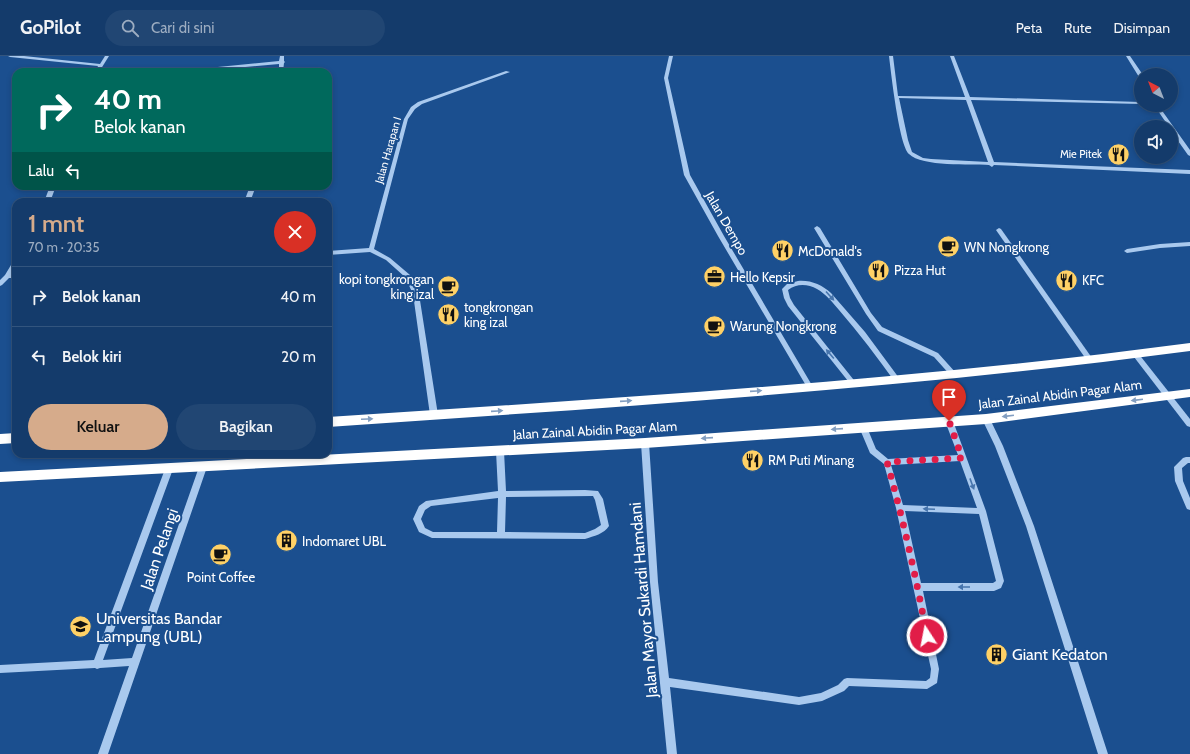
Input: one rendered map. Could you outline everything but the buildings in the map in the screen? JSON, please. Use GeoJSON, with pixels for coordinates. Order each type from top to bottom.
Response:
{"type":"FeatureCollection","features":[{"type":"Feature","properties":{"kind":"highway","name":"Jalan Zainal Abidin Pagar Alam"},"geometry":{"type":"LineString","coordinates":[[332,422],[854,384],[954,375],[1136,355],[1190,347]]}},
{"type":"Feature","properties":{"kind":"highway","name":"Jalan Zainal Abidin Pagar Alam"},"geometry":{"type":"LineString","coordinates":[[0,477],[645,443],[986,419],[1190,393]]}},
{"type":"Feature","properties":{"kind":"highway"},"geometry":{"type":"LineString","coordinates":[[0,439],[12,438]]}},
{"type":"Feature","properties":{"kind":"street"},"geometry":{"type":"LineString","coordinates":[[10,56],[101,65]]}},
{"type":"Feature","properties":{"kind":"street"},"geometry":{"type":"LineString","coordinates":[[99,68],[107,56]]}},
{"type":"Feature","properties":{"kind":"street"},"geometry":{"type":"LineString","coordinates":[[282,56],[282,68]]}},
{"type":"Feature","properties":{"kind":"street","name":"Jalan Dempo"},"geometry":{"type":"LineString","coordinates":[[671,56],[666,78],[687,175],[720,236],[810,387]]}},
{"type":"Feature","properties":{"kind":"street"},"geometry":{"type":"LineString","coordinates":[[892,56],[896,97],[905,140],[910,153],[921,159],[931,162],[992,165],[1190,172]]}},
{"type":"Feature","properties":{"kind":"street"},"geometry":{"type":"LineString","coordinates":[[952,56],[992,165]]}},
{"type":"Feature","properties":{"kind":"street"},"geometry":{"type":"LineString","coordinates":[[1128,56],[1136,68]]}},
{"type":"Feature","properties":{"kind":"street"},"geometry":{"type":"LineString","coordinates":[[219,68],[283,62]]}},
{"type":"Feature","properties":{"kind":"street","name":"Jalan Harapan I"},"geometry":{"type":"LineString","coordinates":[[371,250],[406,119],[413,108],[433,97],[508,72]]}},
{"type":"Feature","properties":{"kind":"street"},"geometry":{"type":"LineString","coordinates":[[896,97],[1134,104]]}},
{"type":"Feature","properties":{"kind":"street"},"geometry":{"type":"LineString","coordinates":[[1178,137],[1190,154]]}},
{"type":"Feature","properties":{"kind":"street"},"geometry":{"type":"LineString","coordinates":[[816,228],[869,314],[880,329],[936,355],[954,375]]}},
{"type":"Feature","properties":{"kind":"street"},"geometry":{"type":"LineString","coordinates":[[999,230],[1090,360]]}},
{"type":"Feature","properties":{"kind":"street"},"geometry":{"type":"LineString","coordinates":[[1127,251],[1160,246],[1190,244]]}},
{"type":"Feature","properties":{"kind":"street"},"geometry":{"type":"LineString","coordinates":[[332,253],[371,250],[388,259],[408,276],[416,294],[434,415]]}},
{"type":"Feature","properties":{"kind":"street"},"geometry":{"type":"LineString","coordinates":[[0,284],[12,267]]}},
{"type":"Feature","properties":{"kind":"street"},"geometry":{"type":"LineString","coordinates":[[7,276],[12,276]]}},
{"type":"Feature","properties":{"kind":"street"},"geometry":{"type":"LineString","coordinates":[[854,384],[791,306],[785,293],[785,289],[789,286],[796,283],[811,284],[824,290],[858,327],[898,380]]}},
{"type":"Feature","properties":{"kind":"street"},"geometry":{"type":"LineString","coordinates":[[1136,355],[1190,424]]}},
{"type":"Feature","properties":{"kind":"street"},"geometry":{"type":"LineString","coordinates":[[986,419],[999,446],[1030,526],[1103,754]]}},
{"type":"Feature","properties":{"kind":"street"},"geometry":{"type":"LineString","coordinates":[[918,587],[994,587],[998,585],[1000,581],[982,512],[949,421]]}},
{"type":"Feature","properties":{"kind":"street"},"geometry":{"type":"LineString","coordinates":[[666,682],[799,701],[822,697],[840,688],[847,682],[927,685],[934,680],[935,669],[900,508],[887,462],[874,450],[863,427]]}},
{"type":"Feature","properties":{"kind":"street","name":"Jalan Mayor Sukardi Hamdani"},"geometry":{"type":"LineString","coordinates":[[645,443],[654,582],[666,682],[672,754]]}},
{"type":"Feature","properties":{"kind":"street"},"geometry":{"type":"LineString","coordinates":[[500,451],[502,494],[501,535]]}},
{"type":"Feature","properties":{"kind":"street"},"geometry":{"type":"LineString","coordinates":[[887,462],[962,458]]}},
{"type":"Feature","properties":{"kind":"street"},"geometry":{"type":"LineString","coordinates":[[1190,460],[1186,460],[1178,467],[1179,481],[1190,506]]}},
{"type":"Feature","properties":{"kind":"street","name":"Jalan Pelangi"},"geometry":{"type":"LineString","coordinates":[[103,754],[203,467]]}},
{"type":"Feature","properties":{"kind":"street"},"geometry":{"type":"LineString","coordinates":[[97,665],[169,469]]}},
{"type":"Feature","properties":{"kind":"street"},"geometry":{"type":"LineString","coordinates":[[502,494],[595,494],[599,499],[605,526],[598,531],[585,536],[432,535],[422,530],[417,519],[422,508],[429,503],[502,494]]}},
{"type":"Feature","properties":{"kind":"street"},"geometry":{"type":"LineString","coordinates":[[900,508],[982,512]]}},
{"type":"Feature","properties":{"kind":"street"},"geometry":{"type":"LineString","coordinates":[[0,669],[135,662]]}},
{"type":"Feature","properties":{"kind":"place","name":"Mie Pitek"},"geometry":{"type":"Point","coordinates":[1118,154]}},
{"type":"Feature","properties":{"kind":"place","name":"WN Nongkrong"},"geometry":{"type":"Point","coordinates":[948,247]}},
{"type":"Feature","properties":{"kind":"place","name":"McDonald's"},"geometry":{"type":"Point","coordinates":[783,251]}},
{"type":"Feature","properties":{"kind":"place","name":"Pizza Hut"},"geometry":{"type":"Point","coordinates":[878,270]}},
{"type":"Feature","properties":{"kind":"place","name":"Hello Kepsir"},"geometry":{"type":"Point","coordinates":[714,277]}},
{"type":"Feature","properties":{"kind":"place","name":"KFC"},"geometry":{"type":"Point","coordinates":[1066,280]}},
{"type":"Feature","properties":{"kind":"place","name":"kopi tongkrongan king izal"},"geometry":{"type":"Point","coordinates":[449,286]}},
{"type":"Feature","properties":{"kind":"place","name":"tongkrongan king izal"},"geometry":{"type":"Point","coordinates":[448,314]}},
{"type":"Feature","properties":{"kind":"place","name":"Warung Nongkrong"},"geometry":{"type":"Point","coordinates":[714,326]}},
{"type":"Feature","properties":{"kind":"place","name":"RM Puti Minang"},"geometry":{"type":"Point","coordinates":[752,460]}},
{"type":"Feature","properties":{"kind":"place","name":"Indomaret UBL"},"geometry":{"type":"Point","coordinates":[286,541]}},
{"type":"Feature","properties":{"kind":"place","name":"Point Coffee"},"geometry":{"type":"Point","coordinates":[221,555]}},
{"type":"Feature","properties":{"kind":"place","name":"Universitas Bandar Lampung (UBL)"},"geometry":{"type":"Point","coordinates":[81,627]}},
{"type":"Feature","properties":{"kind":"place","name":"Giant Kedaton"},"geometry":{"type":"Point","coordinates":[996,654]}},
{"type":"Feature","properties":{"kind":"route"},"geometry":{"type":"LineString","coordinates":[[927,636],[918,587],[903,521],[887,462],[962,458],[949,421]]}}]}
